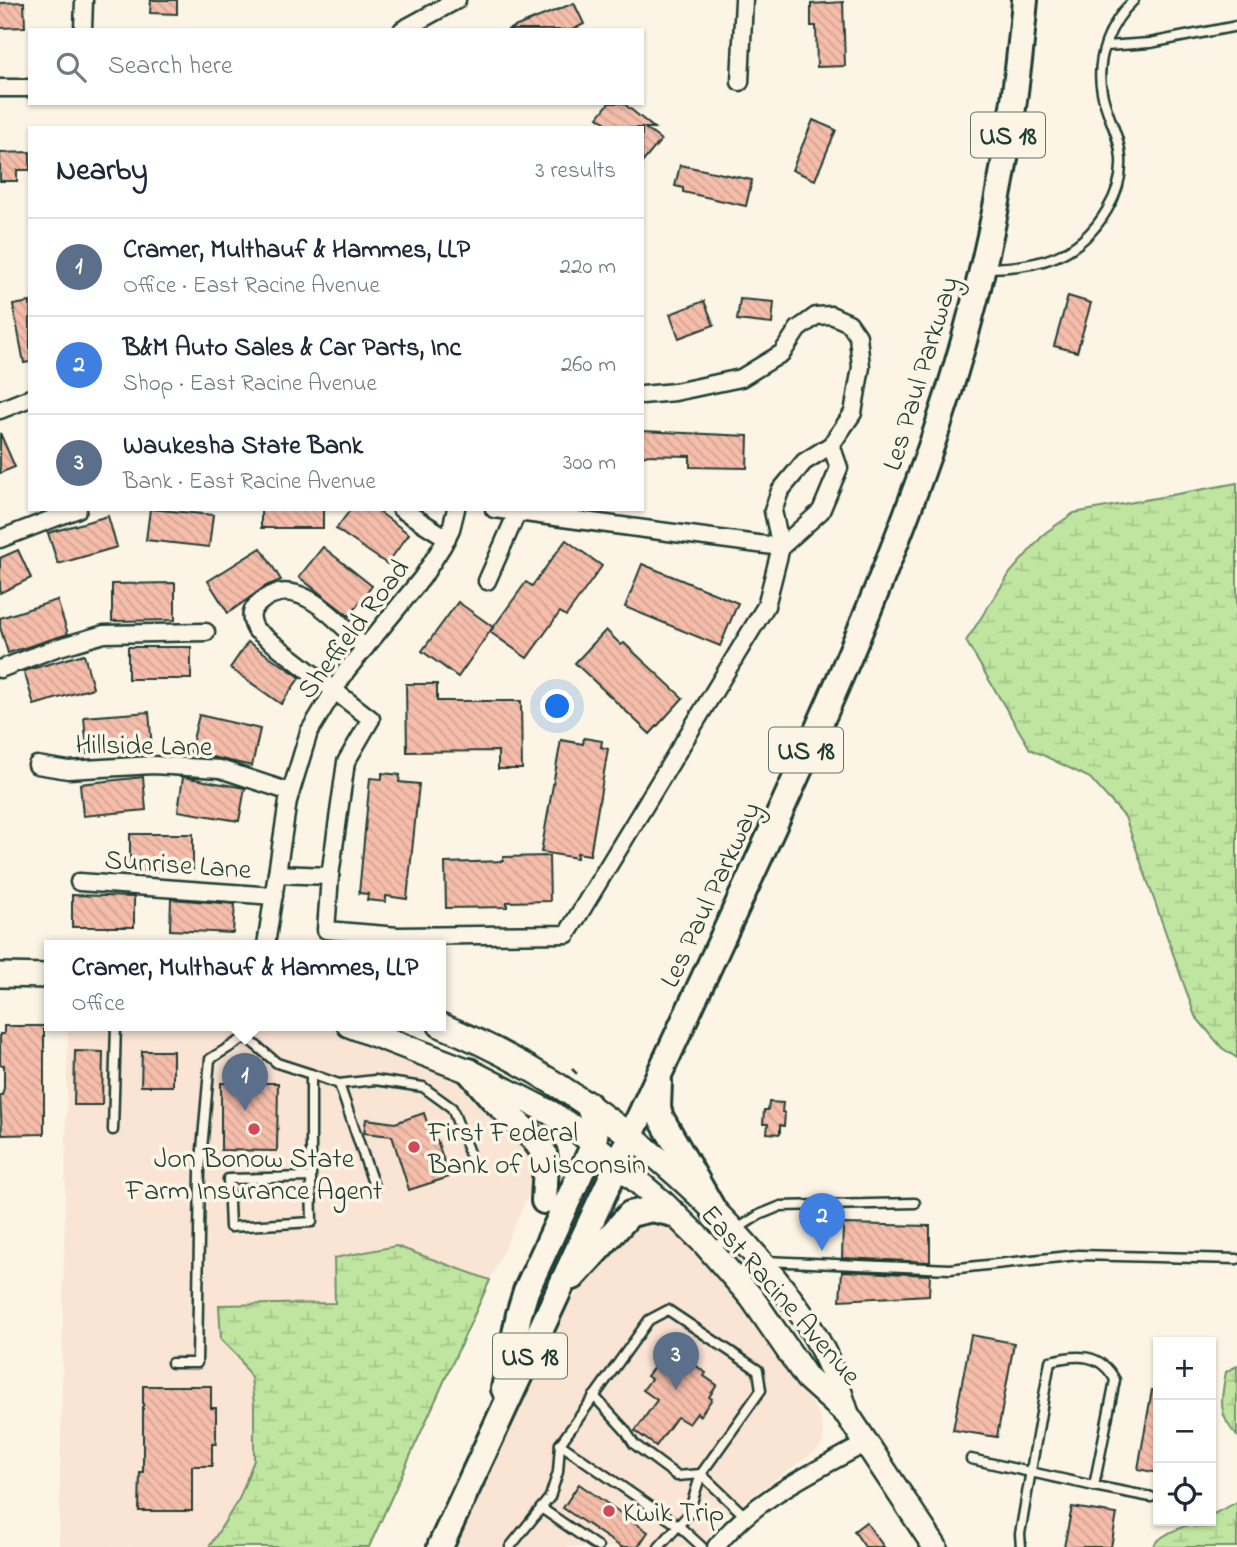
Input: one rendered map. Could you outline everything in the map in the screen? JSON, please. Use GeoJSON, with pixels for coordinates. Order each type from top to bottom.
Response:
{"type":"FeatureCollection","features":[{"type":"Feature","properties":{"kind":"main road","name":"Les Paul Parkway"},"geometry":{"type":"LineString","coordinates":[[440,1547],[772,831],[884,570],[946,400],[981,268],[1009,129],[1025,0]]}},
{"type":"Feature","properties":{"kind":"main road"},"geometry":{"type":"LineString","coordinates":[[0,975],[44,976]]}},
{"type":"Feature","properties":{"kind":"main road","name":"East Racine Avenue"},"geometry":{"type":"LineString","coordinates":[[446,1028],[519,1063],[589,1104],[714,1211],[761,1261],[821,1345],[835,1375],[847,1414]]}},
{"type":"Feature","properties":{"kind":"main road","name":"East Racine Avenue"},"geometry":{"type":"LineString","coordinates":[[365,1031],[469,1070],[551,1113],[585,1137],[674,1214],[712,1251],[752,1298],[807,1378],[847,1414],[934,1547]]}},
{"type":"Feature","properties":{"kind":"main road"},"geometry":{"type":"LineString","coordinates":[[469,1070],[544,1153],[544,1201]]}},
{"type":"Feature","properties":{"kind":"main road"},"geometry":{"type":"LineString","coordinates":[[660,1072],[657,1092],[661,1118],[714,1211]]}},
{"type":"Feature","properties":{"kind":"main road"},"geometry":{"type":"LineString","coordinates":[[495,1431],[526,1291],[585,1137],[596,1128],[589,1104]]}},
{"type":"Feature","properties":{"kind":"main road"},"geometry":{"type":"LineString","coordinates":[[610,1121],[606,1132],[607,1143],[617,1164]]}},
{"type":"Feature","properties":{"kind":"main road"},"geometry":{"type":"LineString","coordinates":[[558,1293],[630,1214],[652,1209],[674,1214]]}},
{"type":"Feature","properties":{"kind":"street"},"geometry":{"type":"LineString","coordinates":[[83,28],[84,0]]}},
{"type":"Feature","properties":{"kind":"street"},"geometry":{"type":"LineString","coordinates":[[406,28],[457,0]]}},
{"type":"Feature","properties":{"kind":"street"},"geometry":{"type":"LineString","coordinates":[[740,82],[744,0]]}},
{"type":"Feature","properties":{"kind":"street"},"geometry":{"type":"LineString","coordinates":[[0,88],[28,88]]}},
{"type":"Feature","properties":{"kind":"street"},"geometry":{"type":"LineString","coordinates":[[365,648],[317,603],[304,595],[281,594],[256,605],[252,613],[252,622],[256,629],[371,719],[346,762],[330,876],[326,930],[398,936],[567,934],[766,606],[781,547],[773,511],[780,491],[804,462],[831,444],[853,414],[862,367],[858,337],[849,323],[831,315],[816,316],[798,329],[782,353],[741,378],[675,392],[644,395]]}},
{"type":"Feature","properties":{"kind":"street"},"geometry":{"type":"LineString","coordinates":[[0,410],[28,399]]}},
{"type":"Feature","properties":{"kind":"street"},"geometry":{"type":"LineString","coordinates":[[506,511],[781,547],[821,511],[839,468],[831,444]]}},
{"type":"Feature","properties":{"kind":"street"},"geometry":{"type":"LineString","coordinates":[[0,539],[73,511]]}},
{"type":"Feature","properties":{"kind":"street"},"geometry":{"type":"LineString","coordinates":[[404,511],[447,538]]}},
{"type":"Feature","properties":{"kind":"street","name":"Sheffield Road"},"geometry":{"type":"LineString","coordinates":[[267,940],[290,792],[309,732],[334,689],[422,578],[447,538],[455,511]]}},
{"type":"Feature","properties":{"kind":"street"},"geometry":{"type":"LineString","coordinates":[[487,581],[517,513]]}},
{"type":"Feature","properties":{"kind":"street"},"geometry":{"type":"LineString","coordinates":[[0,669],[104,634],[206,632]]}},
{"type":"Feature","properties":{"kind":"street","name":"Hillside Lane"},"geometry":{"type":"LineString","coordinates":[[37,765],[68,770],[153,765],[220,769],[290,792]]}},
{"type":"Feature","properties":{"kind":"street"},"geometry":{"type":"LineString","coordinates":[[278,874],[330,876]]}},
{"type":"Feature","properties":{"kind":"street","name":"Sunrise Lane"},"geometry":{"type":"LineString","coordinates":[[79,882],[274,896]]}},
{"type":"Feature","properties":{"kind":"street"},"geometry":{"type":"LineString","coordinates":[[716,1547],[745,1516],[810,1474],[866,1443]]}},
{"type":"Feature","properties":{"kind":"lane"},"geometry":{"type":"LineString","coordinates":[[981,268],[1032,265],[1079,245],[1097,228],[1111,203],[1121,161],[1118,140],[1102,93],[1100,71],[1117,19],[1134,0]]}},
{"type":"Feature","properties":{"kind":"lane"},"geometry":{"type":"LineString","coordinates":[[1106,46],[1150,43],[1237,26]]}},
{"type":"Feature","properties":{"kind":"lane"},"geometry":{"type":"LineString","coordinates":[[113,1130],[116,1031]]}},
{"type":"Feature","properties":{"kind":"lane"},"geometry":{"type":"LineString","coordinates":[[172,1363],[197,1363],[200,1172],[210,1059],[246,1037],[248,1031]]}},
{"type":"Feature","properties":{"kind":"lane"},"geometry":{"type":"LineString","coordinates":[[246,1037],[277,1063],[339,1084],[375,1080],[423,1087],[452,1108],[474,1166]]}},
{"type":"Feature","properties":{"kind":"lane"},"geometry":{"type":"LineString","coordinates":[[311,1074],[312,1222],[230,1227],[228,1179],[311,1177]]}},
{"type":"Feature","properties":{"kind":"lane"},"geometry":{"type":"LineString","coordinates":[[339,1084],[375,1189]]}},
{"type":"Feature","properties":{"kind":"lane"},"geometry":{"type":"LineString","coordinates":[[712,1251],[734,1231],[759,1215],[781,1206],[915,1203]]}},
{"type":"Feature","properties":{"kind":"lane"},"geometry":{"type":"LineString","coordinates":[[761,1261],[950,1269],[1078,1255],[1237,1259]]}},
{"type":"Feature","properties":{"kind":"lane"},"geometry":{"type":"LineString","coordinates":[[510,1547],[550,1497],[558,1472],[560,1444],[649,1320],[668,1310],[758,1370],[761,1390],[701,1474],[688,1515],[659,1547]]}},
{"type":"Feature","properties":{"kind":"lane"},"geometry":{"type":"LineString","coordinates":[[1021,1547],[1020,1534],[1050,1361],[1084,1356],[1108,1366],[1115,1380],[1094,1486]]}},
{"type":"Feature","properties":{"kind":"lane"},"geometry":{"type":"LineString","coordinates":[[594,1396],[634,1444],[677,1476],[701,1474],[745,1516]]}},
{"type":"Feature","properties":{"kind":"lane"},"geometry":{"type":"LineString","coordinates":[[560,1444],[679,1525],[702,1547]]}},
{"type":"Feature","properties":{"kind":"lane"},"geometry":{"type":"LineString","coordinates":[[971,1459],[1151,1497]]}},
{"type":"Feature","properties":{"kind":"lane"},"geometry":{"type":"LineString","coordinates":[[541,1508],[598,1547]]}},
{"type":"Feature","properties":{"kind":"path"},"geometry":{"type":"LineString","coordinates":[[572,1069],[580,1077]]}},
{"type":"Feature","properties":{"kind":"shaded area"},"geometry":{"type":"Polygon","coordinates":[[[68,1031],[344,1031],[455,1074],[531,1144],[536,1178],[490,1280],[396,1246],[336,1303],[221,1339],[238,1356],[251,1378],[254,1460],[239,1499],[209,1547],[59,1547],[68,1031]]]}},
{"type":"Feature","properties":{"kind":"shaded area"},"geometry":{"type":"Polygon","coordinates":[[[662,1218],[701,1251],[768,1336],[819,1415],[823,1429],[820,1448],[726,1514],[701,1547],[453,1547],[569,1304],[625,1226],[662,1218]]]}},
{"type":"Feature","properties":{"kind":"green space"},"geometry":{"type":"Polygon","coordinates":[[[1237,483],[1237,1058],[1222,1048],[1195,1016],[1125,817],[1090,778],[1030,749],[966,641],[1010,573],[1045,533],[1074,513],[1237,483]]]}},
{"type":"Feature","properties":{"kind":"green space"},"geometry":{"type":"Polygon","coordinates":[[[396,1246],[490,1280],[369,1547],[209,1547],[239,1499],[254,1460],[251,1378],[238,1356],[221,1339],[219,1305],[335,1303],[334,1258],[396,1246]]]}},
{"type":"Feature","properties":{"kind":"green space"},"geometry":{"type":"Polygon","coordinates":[[[1237,1366],[1237,1436],[1226,1421],[1222,1398],[1226,1372],[1237,1366]]]}},
{"type":"Feature","properties":{"kind":"green space"},"geometry":{"type":"Polygon","coordinates":[[[1237,1502],[1237,1547],[1152,1547],[1179,1528],[1216,1526],[1216,1512],[1237,1502]]]}},
{"type":"Feature","properties":{"kind":"building"},"geometry":{"type":"Polygon","coordinates":[[[151,0],[177,0],[177,14],[150,13],[151,0]]]}},
{"type":"Feature","properties":{"kind":"building"},"geometry":{"type":"Polygon","coordinates":[[[24,2],[25,27],[0,28],[0,3],[24,2]]]}},
{"type":"Feature","properties":{"kind":"building"},"geometry":{"type":"Polygon","coordinates":[[[843,2],[845,66],[817,67],[816,26],[811,26],[811,4],[843,2]]]}},
{"type":"Feature","properties":{"kind":"building"},"geometry":{"type":"Polygon","coordinates":[[[574,3],[584,24],[576,28],[512,28],[574,3]]]}},
{"type":"Feature","properties":{"kind":"building"},"geometry":{"type":"Polygon","coordinates":[[[607,105],[625,105],[654,128],[645,128],[661,140],[644,161],[644,126],[609,126],[598,117],[607,105]]]}},
{"type":"Feature","properties":{"kind":"building"},"geometry":{"type":"Polygon","coordinates":[[[813,120],[836,130],[815,180],[792,170],[813,120]]]}},
{"type":"Feature","properties":{"kind":"building"},"geometry":{"type":"Polygon","coordinates":[[[28,152],[28,170],[17,170],[17,181],[0,181],[0,153],[28,152]]]}},
{"type":"Feature","properties":{"kind":"building"},"geometry":{"type":"Polygon","coordinates":[[[680,165],[752,180],[746,206],[683,192],[683,188],[675,186],[680,165]]]}},
{"type":"Feature","properties":{"kind":"building"},"geometry":{"type":"Polygon","coordinates":[[[1068,296],[1091,303],[1077,352],[1054,346],[1068,296]]]}},
{"type":"Feature","properties":{"kind":"building"},"geometry":{"type":"Polygon","coordinates":[[[740,299],[774,302],[772,324],[737,320],[740,299]]]}},
{"type":"Feature","properties":{"kind":"building"},"geometry":{"type":"Polygon","coordinates":[[[704,301],[714,325],[679,338],[670,314],[704,301]]]}},
{"type":"Feature","properties":{"kind":"building"},"geometry":{"type":"Polygon","coordinates":[[[28,302],[28,362],[24,363],[13,305],[28,302]]]}},
{"type":"Feature","properties":{"kind":"building"},"geometry":{"type":"Polygon","coordinates":[[[644,431],[748,436],[747,468],[690,467],[690,456],[644,455],[644,431]]]}},
{"type":"Feature","properties":{"kind":"building"},"geometry":{"type":"Polygon","coordinates":[[[0,433],[15,467],[0,473],[0,433]]]}},
{"type":"Feature","properties":{"kind":"building"},"geometry":{"type":"Polygon","coordinates":[[[150,511],[213,515],[209,547],[146,540],[150,511]]]}},
{"type":"Feature","properties":{"kind":"building"},"geometry":{"type":"Polygon","coordinates":[[[261,511],[323,511],[323,528],[261,528],[261,511]]]}},
{"type":"Feature","properties":{"kind":"building"},"geometry":{"type":"Polygon","coordinates":[[[350,511],[378,511],[409,534],[387,564],[336,529],[350,511]]]}},
{"type":"Feature","properties":{"kind":"building"},"geometry":{"type":"Polygon","coordinates":[[[108,516],[117,547],[58,564],[48,533],[108,516]]]}},
{"type":"Feature","properties":{"kind":"building"},"geometry":{"type":"Polygon","coordinates":[[[566,540],[602,566],[566,616],[560,612],[527,658],[490,632],[526,582],[532,586],[566,540]]]}},
{"type":"Feature","properties":{"kind":"building"},"geometry":{"type":"Polygon","coordinates":[[[323,547],[372,586],[349,616],[299,577],[323,547]]]}},
{"type":"Feature","properties":{"kind":"building"},"geometry":{"type":"Polygon","coordinates":[[[261,548],[281,580],[266,586],[228,613],[208,581],[261,548]]]}},
{"type":"Feature","properties":{"kind":"building"},"geometry":{"type":"Polygon","coordinates":[[[18,550],[31,578],[0,593],[0,558],[18,550]]]}},
{"type":"Feature","properties":{"kind":"building"},"geometry":{"type":"Polygon","coordinates":[[[642,564],[738,603],[720,646],[625,607],[642,564]]]}},
{"type":"Feature","properties":{"kind":"building"},"geometry":{"type":"Polygon","coordinates":[[[175,583],[175,620],[112,621],[112,584],[175,583]]]}},
{"type":"Feature","properties":{"kind":"building"},"geometry":{"type":"Polygon","coordinates":[[[57,600],[68,634],[8,653],[0,618],[57,600]]]}},
{"type":"Feature","properties":{"kind":"building"},"geometry":{"type":"Polygon","coordinates":[[[458,602],[493,627],[458,677],[422,651],[458,602]]]}},
{"type":"Feature","properties":{"kind":"building"},"geometry":{"type":"Polygon","coordinates":[[[606,630],[621,645],[624,643],[683,698],[650,734],[575,663],[606,630]]]}},
{"type":"Feature","properties":{"kind":"building"},"geometry":{"type":"Polygon","coordinates":[[[248,642],[300,677],[281,704],[230,668],[248,642]]]}},
{"type":"Feature","properties":{"kind":"building"},"geometry":{"type":"Polygon","coordinates":[[[128,647],[191,647],[191,679],[128,679],[128,647]]]}},
{"type":"Feature","properties":{"kind":"building"},"geometry":{"type":"Polygon","coordinates":[[[84,654],[93,688],[34,705],[24,671],[84,654]]]}},
{"type":"Feature","properties":{"kind":"building"},"geometry":{"type":"Polygon","coordinates":[[[406,684],[437,684],[437,701],[521,701],[522,769],[498,769],[498,751],[407,752],[406,684]]]}},
{"type":"Feature","properties":{"kind":"building"},"geometry":{"type":"Polygon","coordinates":[[[149,712],[152,749],[87,754],[84,717],[149,712]]]}},
{"type":"Feature","properties":{"kind":"building"},"geometry":{"type":"Polygon","coordinates":[[[199,715],[260,729],[252,766],[190,752],[199,715]]]}},
{"type":"Feature","properties":{"kind":"building"},"geometry":{"type":"Polygon","coordinates":[[[584,738],[602,741],[601,747],[608,749],[590,855],[577,853],[577,858],[541,852],[561,740],[583,744],[584,738]]]}},
{"type":"Feature","properties":{"kind":"building"},"geometry":{"type":"Polygon","coordinates":[[[382,773],[400,775],[399,782],[419,784],[407,899],[386,896],[386,902],[367,900],[368,894],[359,893],[370,778],[382,779],[382,773]]]}},
{"type":"Feature","properties":{"kind":"building"},"geometry":{"type":"Polygon","coordinates":[[[143,777],[146,810],[83,816],[80,784],[143,777]]]}},
{"type":"Feature","properties":{"kind":"building"},"geometry":{"type":"Polygon","coordinates":[[[183,777],[245,788],[239,821],[178,811],[183,777]]]}},
{"type":"Feature","properties":{"kind":"building"},"geometry":{"type":"Polygon","coordinates":[[[130,834],[193,834],[193,871],[130,871],[130,834]]]}},
{"type":"Feature","properties":{"kind":"building"},"geometry":{"type":"Polygon","coordinates":[[[549,856],[550,901],[507,902],[507,907],[446,908],[445,863],[549,856]]]}},
{"type":"Feature","properties":{"kind":"building"},"geometry":{"type":"Polygon","coordinates":[[[72,895],[134,897],[134,927],[72,927],[72,895]]]}},
{"type":"Feature","properties":{"kind":"building"},"geometry":{"type":"Polygon","coordinates":[[[171,899],[235,904],[233,933],[170,930],[171,899]]]}},
{"type":"Feature","properties":{"kind":"building"},"geometry":{"type":"Polygon","coordinates":[[[4,1026],[44,1026],[44,1134],[2,1135],[0,1095],[4,1088],[4,1065],[0,1065],[0,1034],[4,1034],[4,1026]]]}},
{"type":"Feature","properties":{"kind":"building"},"geometry":{"type":"Polygon","coordinates":[[[75,1051],[103,1052],[102,1105],[74,1105],[75,1051]]]}},
{"type":"Feature","properties":{"kind":"building"},"geometry":{"type":"Polygon","coordinates":[[[142,1051],[173,1051],[173,1086],[141,1086],[142,1051]]]}},
{"type":"Feature","properties":{"kind":"building"},"geometry":{"type":"Polygon","coordinates":[[[221,1083],[278,1083],[277,1151],[221,1150],[221,1083]]]}},
{"type":"Feature","properties":{"kind":"building"},"geometry":{"type":"Polygon","coordinates":[[[769,1102],[783,1103],[784,1126],[780,1125],[780,1134],[767,1133],[768,1124],[763,1124],[764,1110],[768,1110],[769,1102]]]}},
{"type":"Feature","properties":{"kind":"building"},"geometry":{"type":"Polygon","coordinates":[[[424,1113],[433,1141],[437,1140],[449,1177],[409,1190],[392,1136],[364,1133],[366,1119],[395,1123],[424,1113]]]}},
{"type":"Feature","properties":{"kind":"building"},"geometry":{"type":"Polygon","coordinates":[[[843,1224],[930,1226],[930,1262],[842,1258],[843,1224]]]}},
{"type":"Feature","properties":{"kind":"building"},"geometry":{"type":"Polygon","coordinates":[[[842,1271],[930,1275],[929,1295],[840,1300],[842,1271]]]}},
{"type":"Feature","properties":{"kind":"building"},"geometry":{"type":"Polygon","coordinates":[[[971,1335],[1014,1343],[997,1437],[953,1430],[971,1335]]]}},
{"type":"Feature","properties":{"kind":"building"},"geometry":{"type":"Polygon","coordinates":[[[671,1352],[689,1365],[691,1362],[717,1385],[709,1397],[712,1399],[700,1416],[697,1413],[689,1424],[677,1417],[656,1446],[635,1431],[657,1400],[643,1390],[651,1379],[647,1376],[659,1361],[663,1363],[671,1352]]]}},
{"type":"Feature","properties":{"kind":"building"},"geometry":{"type":"Polygon","coordinates":[[[143,1386],[211,1386],[211,1408],[216,1408],[216,1444],[212,1444],[212,1466],[192,1466],[192,1511],[139,1511],[140,1472],[143,1472],[143,1386]]]}},
{"type":"Feature","properties":{"kind":"building"},"geometry":{"type":"Polygon","coordinates":[[[1152,1390],[1153,1390],[1153,1472],[1138,1469],[1152,1390]]]}},
{"type":"Feature","properties":{"kind":"building"},"geometry":{"type":"Polygon","coordinates":[[[579,1484],[648,1532],[638,1547],[621,1547],[563,1508],[579,1484]]]}},
{"type":"Feature","properties":{"kind":"building"},"geometry":{"type":"Polygon","coordinates":[[[1072,1507],[1117,1514],[1111,1547],[1064,1547],[1072,1507]]]}},
{"type":"Feature","properties":{"kind":"building"},"geometry":{"type":"Polygon","coordinates":[[[866,1522],[884,1547],[865,1547],[854,1531],[866,1522]]]}},
{"type":"Feature","properties":{"kind":"place","name":"Cramer, Multhauf & Hammes, LLP"},"geometry":{"type":"Point","coordinates":[245,1111]}},
{"type":"Feature","properties":{"kind":"place","name":"Jon Bonow State Farm Insurance Agent"},"geometry":{"type":"Point","coordinates":[254,1129]}},
{"type":"Feature","properties":{"kind":"place","name":"First Federal Bank of Wisconsin"},"geometry":{"type":"Point","coordinates":[414,1147]}},
{"type":"Feature","properties":{"kind":"place","name":"B&M Auto Sales & Car Parts, Inc"},"geometry":{"type":"Point","coordinates":[822,1251]}},
{"type":"Feature","properties":{"kind":"place","name":"Waukesha State Bank"},"geometry":{"type":"Point","coordinates":[676,1390]}},
{"type":"Feature","properties":{"kind":"place","name":"Kwik Trip"},"geometry":{"type":"Point","coordinates":[609,1511]}}]}
